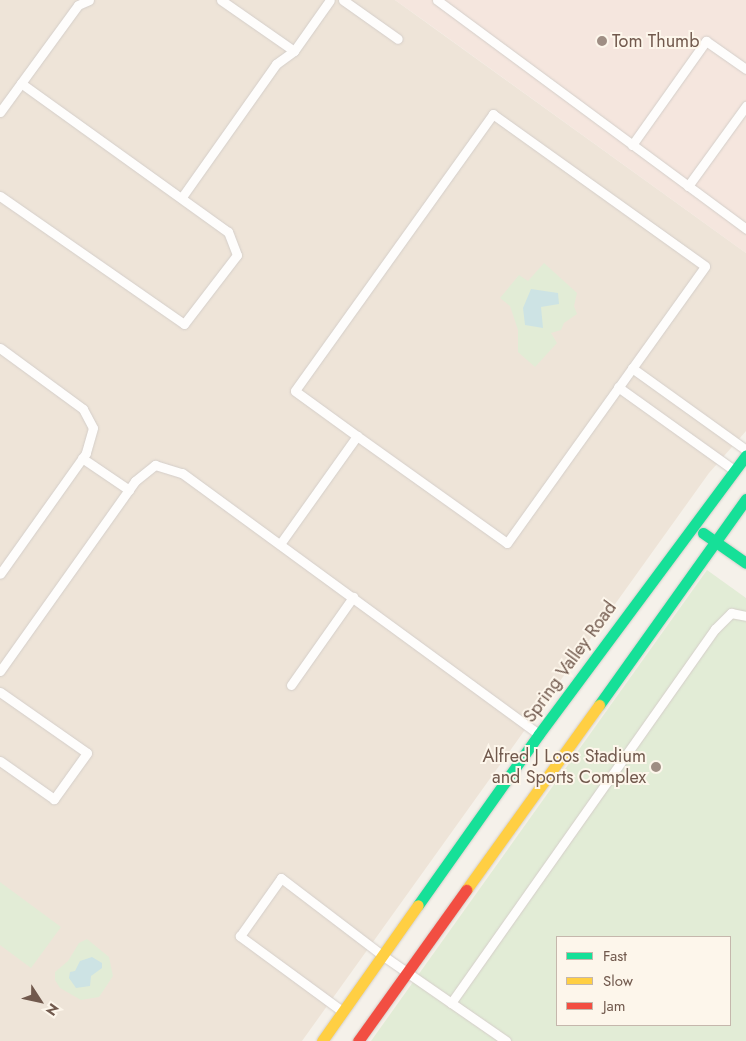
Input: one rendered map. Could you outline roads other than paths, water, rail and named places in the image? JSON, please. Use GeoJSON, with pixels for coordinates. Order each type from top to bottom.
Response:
{"type":"FeatureCollection","features":[{"type":"Feature","properties":{"kind":"street","name":"Spring Valley Road"},"geometry":{"type":"LineString","coordinates":[[322,1041],[539,734],[691,525],[746,454]]}},
{"type":"Feature","properties":{"kind":"street"},"geometry":{"type":"LineString","coordinates":[[358,1041],[746,499]]}},
{"type":"Feature","properties":{"kind":"street"},"geometry":{"type":"LineString","coordinates":[[691,525],[746,563]]}},
{"type":"Feature","properties":{"kind":"lane"},"geometry":{"type":"LineString","coordinates":[[0,112],[78,5],[89,0]]}},
{"type":"Feature","properties":{"kind":"lane"},"geometry":{"type":"LineString","coordinates":[[221,0],[294,51]]}},
{"type":"Feature","properties":{"kind":"lane"},"geometry":{"type":"LineString","coordinates":[[182,198],[276,64],[294,51],[330,0]]}},
{"type":"Feature","properties":{"kind":"lane"},"geometry":{"type":"LineString","coordinates":[[343,0],[398,39]]}},
{"type":"Feature","properties":{"kind":"lane"},"geometry":{"type":"LineString","coordinates":[[436,0],[746,229]]}},
{"type":"Feature","properties":{"kind":"lane"},"geometry":{"type":"LineString","coordinates":[[632,145],[706,42],[746,69]]}},
{"type":"Feature","properties":{"kind":"lane"},"geometry":{"type":"LineString","coordinates":[[0,196],[184,324],[238,255],[228,232],[21,83]]}},
{"type":"Feature","properties":{"kind":"lane"},"geometry":{"type":"LineString","coordinates":[[688,186],[746,106]]}},
{"type":"Feature","properties":{"kind":"lane"},"geometry":{"type":"LineString","coordinates":[[493,114],[705,266],[618,387],[507,543],[295,391],[493,114]]}},
{"type":"Feature","properties":{"kind":"lane"},"geometry":{"type":"LineString","coordinates":[[0,348],[83,408],[93,428],[82,458],[0,574]]}},
{"type":"Feature","properties":{"kind":"lane"},"geometry":{"type":"LineString","coordinates":[[632,368],[746,450]]}},
{"type":"Feature","properties":{"kind":"lane"},"geometry":{"type":"LineString","coordinates":[[618,387],[734,470]]}},
{"type":"Feature","properties":{"kind":"lane"},"geometry":{"type":"LineString","coordinates":[[280,544],[358,436]]}},
{"type":"Feature","properties":{"kind":"lane"},"geometry":{"type":"LineString","coordinates":[[82,458],[129,490]]}},
{"type":"Feature","properties":{"kind":"lane"},"geometry":{"type":"LineString","coordinates":[[0,671],[129,490],[155,465],[182,473],[539,734]]}},
{"type":"Feature","properties":{"kind":"lane"},"geometry":{"type":"LineString","coordinates":[[291,685],[354,597]]}},
{"type":"Feature","properties":{"kind":"lane"},"geometry":{"type":"LineString","coordinates":[[451,1003],[714,629],[732,613],[746,616]]}},
{"type":"Feature","properties":{"kind":"lane"},"geometry":{"type":"LineString","coordinates":[[0,692],[87,753],[54,799],[0,761]]}},
{"type":"Feature","properties":{"kind":"lane"},"geometry":{"type":"LineString","coordinates":[[343,1012],[240,936],[280,878],[382,955],[506,1041]]}},
{"type":"Feature","properties":{"kind":"place","name":"Tom Thumb"},"geometry":{"type":"Point","coordinates":[602,41]}},
{"type":"Feature","properties":{"kind":"place","name":"Alfred J Loos Stadium and Sports Complex"},"geometry":{"type":"Point","coordinates":[656,767]}}]}
